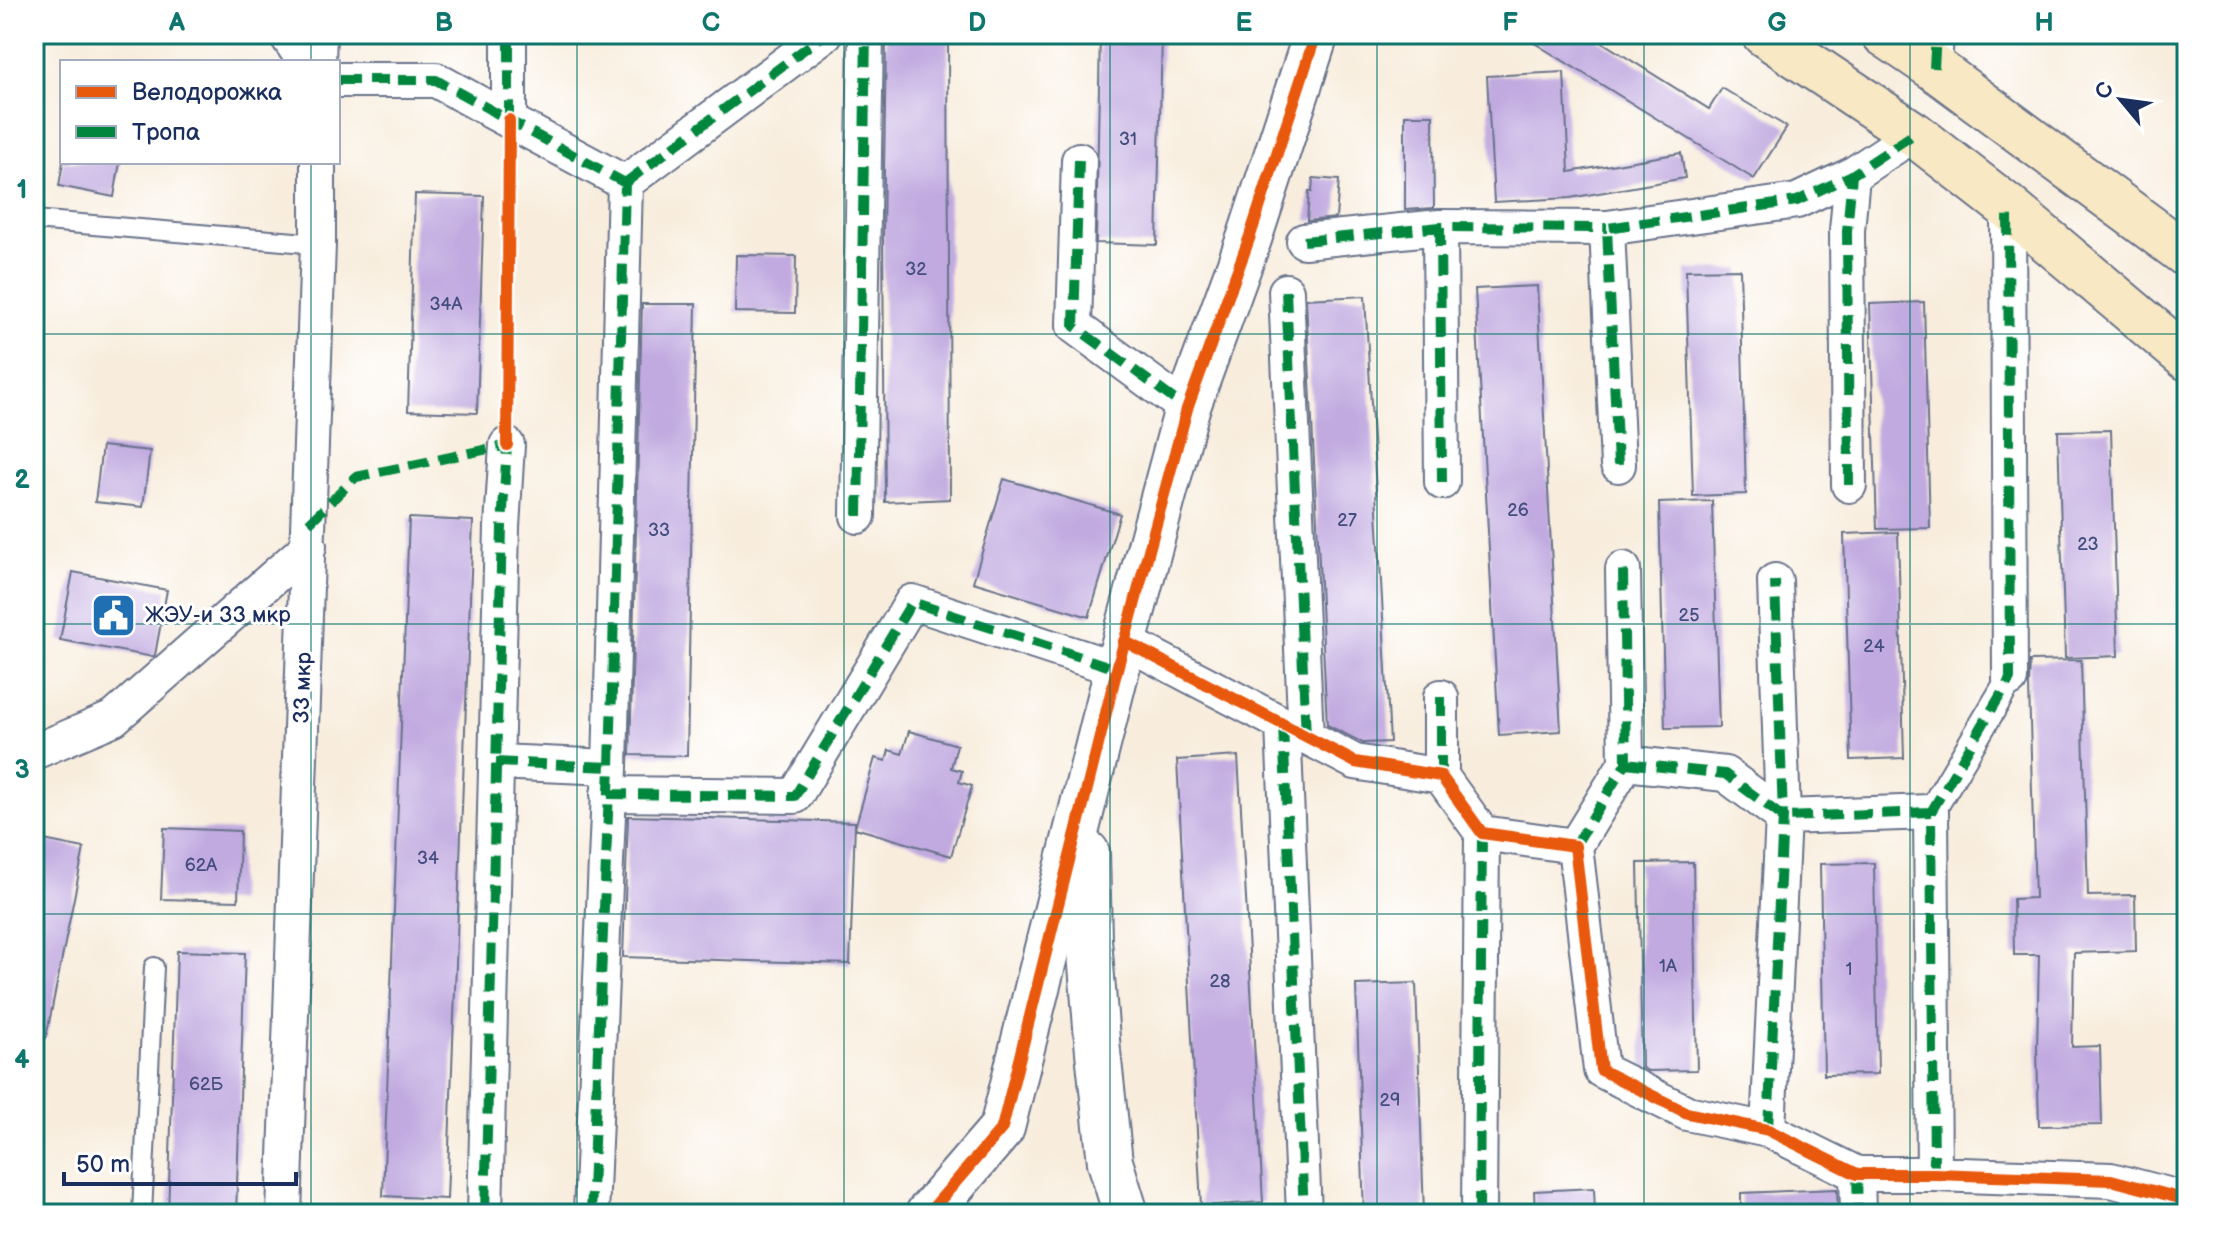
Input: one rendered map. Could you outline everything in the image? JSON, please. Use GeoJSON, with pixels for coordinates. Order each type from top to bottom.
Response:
{"type":"FeatureCollection","features":[{"type":"Feature","properties":{"kind":"main road"},"geometry":{"type":"LineString","coordinates":[[1764,34],[1914,134],[2008,207],[2187,358]]}},
{"type":"Feature","properties":{"kind":"main road"},"geometry":{"type":"LineString","coordinates":[[1884,34],[1935,51],[2187,255]]}},
{"type":"Feature","properties":{"kind":"street"},"geometry":{"type":"LineString","coordinates":[[286,34],[304,60]]}},
{"type":"Feature","properties":{"kind":"street"},"geometry":{"type":"LineString","coordinates":[[318,60],[319,34]]}},
{"type":"Feature","properties":{"kind":"street"},"geometry":{"type":"LineString","coordinates":[[509,34],[509,120]]}},
{"type":"Feature","properties":{"kind":"street"},"geometry":{"type":"LineString","coordinates":[[625,183],[825,34]]}},
{"type":"Feature","properties":{"kind":"street"},"geometry":{"type":"LineString","coordinates":[[858,516],[866,34]]}},
{"type":"Feature","properties":{"kind":"street"},"geometry":{"type":"LineString","coordinates":[[928,1214],[1002,1128],[1121,655],[1187,409],[1249,239],[1316,34]]}},
{"type":"Feature","properties":{"kind":"street"},"geometry":{"type":"LineString","coordinates":[[340,80],[436,80],[625,183]]}},
{"type":"Feature","properties":{"kind":"street"},"geometry":{"type":"LineString","coordinates":[[1304,241],[1440,227],[1607,228],[1797,201],[1852,175],[1914,134]]}},
{"type":"Feature","properties":{"kind":"street"},"geometry":{"type":"LineString","coordinates":[[1079,160],[1074,326],[1187,409]]}},
{"type":"Feature","properties":{"kind":"street","name":"33 мкр"},"geometry":{"type":"LineString","coordinates":[[284,1214],[309,546],[318,164]]}},
{"type":"Feature","properties":{"kind":"street"},"geometry":{"type":"LineString","coordinates":[[1849,485],[1847,231],[1852,175]]}},
{"type":"Feature","properties":{"kind":"street"},"geometry":{"type":"LineString","coordinates":[[591,1214],[609,781],[625,183]]}},
{"type":"Feature","properties":{"kind":"street"},"geometry":{"type":"LineString","coordinates":[[1934,1174],[1931,812],[2010,679],[2008,207]]}},
{"type":"Feature","properties":{"kind":"street"},"geometry":{"type":"LineString","coordinates":[[1440,227],[1442,482]]}},
{"type":"Feature","properties":{"kind":"street"},"geometry":{"type":"LineString","coordinates":[[1607,228],[1618,465]]}},
{"type":"Feature","properties":{"kind":"street"},"geometry":{"type":"LineString","coordinates":[[1286,291],[1304,1214]]}},
{"type":"Feature","properties":{"kind":"street"},"geometry":{"type":"LineString","coordinates":[[485,1214],[502,527],[507,445]]}},
{"type":"Feature","properties":{"kind":"street"},"geometry":{"type":"LineString","coordinates":[[34,752],[114,718],[309,546]]}},
{"type":"Feature","properties":{"kind":"street"},"geometry":{"type":"LineString","coordinates":[[1623,569],[1626,763],[1575,846],[1601,1070],[1687,1113],[1768,1130],[1857,1174],[2111,1180],[2187,1200]]}},
{"type":"Feature","properties":{"kind":"street"},"geometry":{"type":"LineString","coordinates":[[1768,1130],[1783,817],[1775,581]]}},
{"type":"Feature","properties":{"kind":"street"},"geometry":{"type":"LineString","coordinates":[[496,762],[609,781],[795,796],[912,602],[1121,655],[1295,731],[1355,762],[1441,776]]}},
{"type":"Feature","properties":{"kind":"street"},"geometry":{"type":"LineString","coordinates":[[1121,655],[1087,854],[1089,940],[1110,1162],[1126,1214]]}},
{"type":"Feature","properties":{"kind":"street"},"geometry":{"type":"LineString","coordinates":[[1441,697],[1441,776],[1482,833],[1479,1213]]}},
{"type":"Feature","properties":{"kind":"street"},"geometry":{"type":"LineString","coordinates":[[1626,763],[1725,774],[1783,817],[1931,812]]}},
{"type":"Feature","properties":{"kind":"street"},"geometry":{"type":"LineString","coordinates":[[1482,833],[1575,846]]}},
{"type":"Feature","properties":{"kind":"street"},"geometry":{"type":"LineString","coordinates":[[1857,1174],[1858,1214]]}},
{"type":"Feature","properties":{"kind":"lane"},"geometry":{"type":"LineString","coordinates":[[34,220],[318,244]]}},
{"type":"Feature","properties":{"kind":"lane"},"geometry":{"type":"LineString","coordinates":[[142,1214],[154,967]]}},
{"type":"Feature","properties":{"kind":"building"},"geometry":{"type":"Polygon","coordinates":[[[1100,34],[1162,34],[1157,245],[1096,243],[1100,34]]]}},
{"type":"Feature","properties":{"kind":"building"},"geometry":{"type":"Polygon","coordinates":[[[1520,34],[1589,34],[1709,109],[1722,88],[1787,127],[1754,179],[1520,34]]]}},
{"type":"Feature","properties":{"kind":"building"},"geometry":{"type":"Polygon","coordinates":[[[948,35],[950,499],[885,502],[883,236],[886,38],[948,35]]]}},
{"type":"Feature","properties":{"kind":"building"},"geometry":{"type":"Polygon","coordinates":[[[1564,72],[1569,172],[1681,153],[1685,178],[1570,198],[1494,202],[1487,76],[1564,72]]]}},
{"type":"Feature","properties":{"kind":"building"},"geometry":{"type":"Polygon","coordinates":[[[1405,115],[1433,115],[1434,208],[1405,210],[1405,115]]]}},
{"type":"Feature","properties":{"kind":"building"},"geometry":{"type":"Polygon","coordinates":[[[63,164],[120,164],[114,197],[59,186],[63,164]]]}},
{"type":"Feature","properties":{"kind":"building"},"geometry":{"type":"Polygon","coordinates":[[[1313,178],[1339,180],[1336,218],[1307,221],[1313,178]]]}},
{"type":"Feature","properties":{"kind":"building"},"geometry":{"type":"Polygon","coordinates":[[[415,194],[484,196],[477,413],[408,411],[415,194]]]}},
{"type":"Feature","properties":{"kind":"building"},"geometry":{"type":"Polygon","coordinates":[[[736,255],[796,256],[795,313],[735,312],[736,255]]]}},
{"type":"Feature","properties":{"kind":"building"},"geometry":{"type":"Polygon","coordinates":[[[1740,269],[1746,494],[1693,496],[1686,270],[1740,269]]]}},
{"type":"Feature","properties":{"kind":"building"},"geometry":{"type":"Polygon","coordinates":[[[1537,286],[1561,731],[1499,735],[1475,289],[1537,286]]]}},
{"type":"Feature","properties":{"kind":"building"},"geometry":{"type":"Polygon","coordinates":[[[1365,296],[1390,742],[1363,743],[1327,725],[1306,299],[1365,296]]]}},
{"type":"Feature","properties":{"kind":"building"},"geometry":{"type":"Polygon","coordinates":[[[1924,302],[1930,528],[1877,529],[1870,304],[1924,302]]]}},
{"type":"Feature","properties":{"kind":"building"},"geometry":{"type":"Polygon","coordinates":[[[642,304],[696,304],[687,756],[630,755],[642,304]]]}},
{"type":"Feature","properties":{"kind":"building"},"geometry":{"type":"Polygon","coordinates":[[[2111,430],[2118,656],[2065,658],[2058,431],[2111,430]]]}},
{"type":"Feature","properties":{"kind":"building"},"geometry":{"type":"Polygon","coordinates":[[[102,446],[150,451],[143,507],[95,502],[102,446]]]}},
{"type":"Feature","properties":{"kind":"building"},"geometry":{"type":"Polygon","coordinates":[[[1004,479],[1120,514],[1089,617],[973,582],[1004,479]]]}},
{"type":"Feature","properties":{"kind":"building"},"geometry":{"type":"Polygon","coordinates":[[[1712,501],[1719,727],[1665,728],[1659,503],[1712,501]]]}},
{"type":"Feature","properties":{"kind":"building"},"geometry":{"type":"Polygon","coordinates":[[[409,518],[473,521],[447,1199],[383,1196],[409,518]]]}},
{"type":"Feature","properties":{"kind":"building"},"geometry":{"type":"Polygon","coordinates":[[[1898,532],[1904,758],[1851,760],[1844,534],[1898,532]]]}},
{"type":"Feature","properties":{"kind":"building","name":"ЖЭУ-и 33 мкр"},"geometry":{"type":"Polygon","coordinates":[[[73,572],[167,590],[153,657],[60,640],[73,572]]]}},
{"type":"Feature","properties":{"kind":"building"},"geometry":{"type":"Polygon","coordinates":[[[2081,660],[2088,896],[2135,895],[2136,951],[2074,953],[2072,1047],[2100,1046],[2102,1125],[2039,1126],[2039,955],[2014,955],[2013,899],[2035,898],[2030,661],[2081,660]]]}},
{"type":"Feature","properties":{"kind":"building"},"geometry":{"type":"Polygon","coordinates":[[[909,731],[957,745],[951,768],[962,771],[959,782],[972,786],[951,856],[855,828],[875,758],[886,761],[889,750],[902,754],[909,731]]]}},
{"type":"Feature","properties":{"kind":"building"},"geometry":{"type":"Polygon","coordinates":[[[1238,756],[1263,1202],[1201,1206],[1177,760],[1238,756]]]}},
{"type":"Feature","properties":{"kind":"building"},"geometry":{"type":"Polygon","coordinates":[[[628,816],[855,822],[850,964],[623,957],[628,816]]]}},
{"type":"Feature","properties":{"kind":"building"},"geometry":{"type":"Polygon","coordinates":[[[164,828],[240,831],[238,901],[161,899],[164,828]]]}},
{"type":"Feature","properties":{"kind":"building"},"geometry":{"type":"Polygon","coordinates":[[[34,838],[84,848],[46,1038],[34,1037],[34,838]]]}},
{"type":"Feature","properties":{"kind":"building"},"geometry":{"type":"Polygon","coordinates":[[[1693,862],[1697,1070],[1648,1071],[1642,1068],[1638,863],[1693,862]]]}},
{"type":"Feature","properties":{"kind":"building"},"geometry":{"type":"Polygon","coordinates":[[[1874,863],[1878,1074],[1824,1075],[1820,864],[1874,863]]]}},
{"type":"Feature","properties":{"kind":"building"},"geometry":{"type":"Polygon","coordinates":[[[177,951],[245,953],[236,1214],[168,1214],[177,951]]]}},
{"type":"Feature","properties":{"kind":"building"},"geometry":{"type":"Polygon","coordinates":[[[1416,983],[1424,1214],[1364,1214],[1356,985],[1416,983]]]}},
{"type":"Feature","properties":{"kind":"building"},"geometry":{"type":"Polygon","coordinates":[[[1594,1188],[1595,1214],[1535,1214],[1534,1191],[1594,1188]]]}},
{"type":"Feature","properties":{"kind":"building"},"geometry":{"type":"Polygon","coordinates":[[[1837,1189],[1838,1214],[1741,1214],[1741,1193],[1837,1189]]]}},
{"type":"Feature","properties":{"kind":"marked path"},"geometry":{"type":"LineString","coordinates":[[340,80],[436,80],[509,120],[509,34]]}},
{"type":"Feature","properties":{"kind":"marked path"},"geometry":{"type":"LineString","coordinates":[[625,183],[825,34]]}},
{"type":"Feature","properties":{"kind":"marked path"},"geometry":{"type":"LineString","coordinates":[[858,516],[866,34]]}},
{"type":"Feature","properties":{"kind":"marked path"},"geometry":{"type":"LineString","coordinates":[[1934,68],[1936,34]]}},
{"type":"Feature","properties":{"kind":"marked path"},"geometry":{"type":"LineString","coordinates":[[505,118],[625,183]]}},
{"type":"Feature","properties":{"kind":"marked path"},"geometry":{"type":"LineString","coordinates":[[1618,465],[1607,228],[1797,201],[1852,175],[1914,134]]}},
{"type":"Feature","properties":{"kind":"marked path"},"geometry":{"type":"LineString","coordinates":[[1079,160],[1074,326],[1187,409]]}},
{"type":"Feature","properties":{"kind":"marked path"},"geometry":{"type":"LineString","coordinates":[[1849,485],[1847,231],[1852,175]]}},
{"type":"Feature","properties":{"kind":"marked path"},"geometry":{"type":"LineString","coordinates":[[591,1214],[610,767],[625,183]]}},
{"type":"Feature","properties":{"kind":"marked path"},"geometry":{"type":"LineString","coordinates":[[1934,1174],[1931,812],[2010,679],[2008,207]]}},
{"type":"Feature","properties":{"kind":"marked path"},"geometry":{"type":"LineString","coordinates":[[1440,227],[1442,482]]}},
{"type":"Feature","properties":{"kind":"marked path"},"geometry":{"type":"LineString","coordinates":[[1304,241],[1440,227],[1607,228]]}},
{"type":"Feature","properties":{"kind":"marked path"},"geometry":{"type":"LineString","coordinates":[[1286,291],[1306,737]]}},
{"type":"Feature","properties":{"kind":"marked path"},"geometry":{"type":"LineString","coordinates":[[309,523],[356,477],[507,445],[502,527],[485,1214]]}},
{"type":"Feature","properties":{"kind":"marked path"},"geometry":{"type":"LineString","coordinates":[[1575,846],[1626,763],[1623,569]]}},
{"type":"Feature","properties":{"kind":"marked path"},"geometry":{"type":"LineString","coordinates":[[1768,1130],[1783,817],[1775,581]]}},
{"type":"Feature","properties":{"kind":"marked path"},"geometry":{"type":"LineString","coordinates":[[608,794],[795,796],[912,602],[1117,669]]}},
{"type":"Feature","properties":{"kind":"marked path"},"geometry":{"type":"LineString","coordinates":[[1441,697],[1441,776]]}},
{"type":"Feature","properties":{"kind":"marked path"},"geometry":{"type":"LineString","coordinates":[[1283,725],[1304,1214]]}},
{"type":"Feature","properties":{"kind":"marked path"},"geometry":{"type":"LineString","coordinates":[[496,762],[610,767]]}},
{"type":"Feature","properties":{"kind":"marked path"},"geometry":{"type":"LineString","coordinates":[[1626,763],[1725,774],[1783,817],[1931,812]]}},
{"type":"Feature","properties":{"kind":"marked path"},"geometry":{"type":"LineString","coordinates":[[1479,1213],[1482,833]]}},
{"type":"Feature","properties":{"kind":"marked path"},"geometry":{"type":"LineString","coordinates":[[1857,1174],[1858,1214]]}},
{"type":"Feature","properties":{"kind":"cycle path"},"geometry":{"type":"LineString","coordinates":[[928,1214],[1002,1128],[1117,669],[1187,409],[1249,239],[1316,34]]}},
{"type":"Feature","properties":{"kind":"cycle path"},"geometry":{"type":"LineString","coordinates":[[507,445],[509,120]]}},
{"type":"Feature","properties":{"kind":"cycle path"},"geometry":{"type":"LineString","coordinates":[[1124,641],[1355,762],[1441,776],[1482,833],[1575,846],[1601,1070],[1687,1113],[1768,1130],[1857,1174],[2111,1180],[2187,1200]]}},
{"type":"Feature","properties":{"kind":"place","name":"ЖЭУ-и 33 мкр"},"geometry":{"type":"Point","coordinates":[114,615]}}]}
